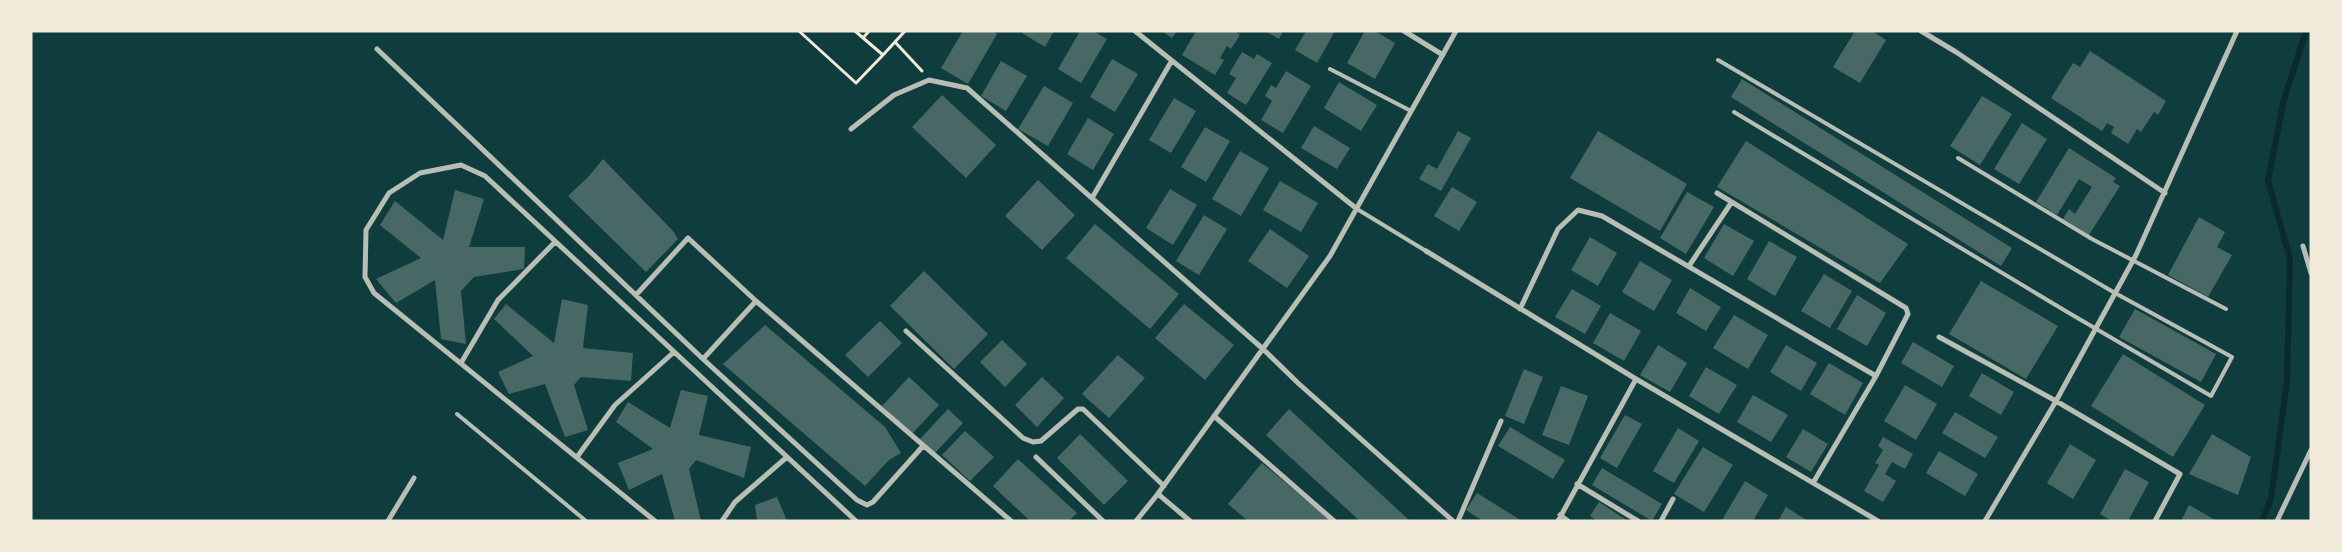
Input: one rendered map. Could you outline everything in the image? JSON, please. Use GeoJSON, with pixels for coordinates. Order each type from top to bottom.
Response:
{"type":"FeatureCollection","features":[{"type":"Feature","properties":{"kind":"street"},"geometry":{"type":"LineString","coordinates":[[1135,31],[1357,209]]}},
{"type":"Feature","properties":{"kind":"street"},"geometry":{"type":"LineString","coordinates":[[1404,31],[1442,55]]}},
{"type":"Feature","properties":{"kind":"street"},"geometry":{"type":"LineString","coordinates":[[1136,521],[1164,486],[1330,256],[1456,31]]}},
{"type":"Feature","properties":{"kind":"street"},"geometry":{"type":"LineString","coordinates":[[1921,31],[1964,57],[2165,194]]}},
{"type":"Feature","properties":{"kind":"street"},"geometry":{"type":"LineString","coordinates":[[1985,521],[2056,401],[2133,261],[2165,194],[2237,31]]}},
{"type":"Feature","properties":{"kind":"street"},"geometry":{"type":"LineString","coordinates":[[377,49],[703,359],[858,500],[866,505],[873,502],[923,446]]}},
{"type":"Feature","properties":{"kind":"street"},"geometry":{"type":"LineString","coordinates":[[1092,198],[1172,62]]}},
{"type":"Feature","properties":{"kind":"street"},"geometry":{"type":"LineString","coordinates":[[850,129],[894,95],[930,80],[967,88],[1263,349],[1298,383],[1453,521]]}},
{"type":"Feature","properties":{"kind":"street"},"geometry":{"type":"LineString","coordinates":[[655,521],[374,293],[365,277],[366,230],[389,193],[420,173],[461,165],[485,176],[856,521]]}},
{"type":"Feature","properties":{"kind":"street"},"geometry":{"type":"LineString","coordinates":[[1717,193],[1906,308],[1908,314],[1876,376],[1813,483]]}},
{"type":"Feature","properties":{"kind":"street"},"geometry":{"type":"LineString","coordinates":[[1689,266],[1731,203]]}},
{"type":"Feature","properties":{"kind":"street"},"geometry":{"type":"LineString","coordinates":[[1520,309],[1558,229],[1578,210],[1602,216],[1876,376]]}},
{"type":"Feature","properties":{"kind":"street"},"geometry":{"type":"LineString","coordinates":[[636,295],[688,238],[756,301],[1012,521]]}},
{"type":"Feature","properties":{"kind":"street"},"geometry":{"type":"LineString","coordinates":[[461,363],[498,300],[555,242]]}},
{"type":"Feature","properties":{"kind":"street"},"geometry":{"type":"LineString","coordinates":[[2303,246],[2311,273]]}},
{"type":"Feature","properties":{"kind":"street"},"geometry":{"type":"LineString","coordinates":[[1426,251],[1636,379],[1878,521]]}},
{"type":"Feature","properties":{"kind":"street"},"geometry":{"type":"LineString","coordinates":[[703,359],[756,301]]}},
{"type":"Feature","properties":{"kind":"street"},"geometry":{"type":"LineString","coordinates":[[906,331],[1023,438],[1033,442],[1041,442],[1078,409],[1083,409],[1164,486]]}},
{"type":"Feature","properties":{"kind":"street"},"geometry":{"type":"LineString","coordinates":[[1939,338],[2056,401],[2180,474],[2155,521]]}},
{"type":"Feature","properties":{"kind":"street"},"geometry":{"type":"LineString","coordinates":[[577,458],[615,405],[674,352]]}},
{"type":"Feature","properties":{"kind":"street"},"geometry":{"type":"LineString","coordinates":[[1568,521],[1559,518],[1636,379]]}},
{"type":"Feature","properties":{"kind":"street"},"geometry":{"type":"LineString","coordinates":[[1214,416],[1334,521]]}},
{"type":"Feature","properties":{"kind":"street"},"geometry":{"type":"LineString","coordinates":[[1458,521],[1501,421]]}},
{"type":"Feature","properties":{"kind":"street"},"geometry":{"type":"LineString","coordinates":[[2277,521],[2311,450]]}},
{"type":"Feature","properties":{"kind":"street"},"geometry":{"type":"LineString","coordinates":[[722,521],[735,502],[787,457]]}},
{"type":"Feature","properties":{"kind":"street"},"geometry":{"type":"LineString","coordinates":[[1036,457],[1104,521]]}},
{"type":"Feature","properties":{"kind":"street"},"geometry":{"type":"LineString","coordinates":[[388,521],[414,478]]}},
{"type":"Feature","properties":{"kind":"street"},"geometry":{"type":"LineString","coordinates":[[1577,484],[1638,521]]}},
{"type":"Feature","properties":{"kind":"street"},"geometry":{"type":"LineString","coordinates":[[1158,494],[1190,521]]}},
{"type":"Feature","properties":{"kind":"street"},"geometry":{"type":"LineString","coordinates":[[1661,521],[1673,499]]}},
{"type":"Feature","properties":{"kind":"lane"},"geometry":{"type":"LineString","coordinates":[[1718,60],[2116,293],[2232,357],[2211,396],[2096,330],[1734,112]]}},
{"type":"Feature","properties":{"kind":"lane"},"geometry":{"type":"LineString","coordinates":[[1330,69],[1411,111]]}},
{"type":"Feature","properties":{"kind":"lane"},"geometry":{"type":"LineString","coordinates":[[1958,158],[2092,239],[2226,309]]}},
{"type":"Feature","properties":{"kind":"lane"},"geometry":{"type":"LineString","coordinates":[[1357,209],[1426,251]]}},
{"type":"Feature","properties":{"kind":"lane"},"geometry":{"type":"LineString","coordinates":[[457,414],[586,521]]}},
{"type":"Feature","properties":{"kind":"path"},"geometry":{"type":"LineString","coordinates":[[799,31],[856,82],[905,31]]}},
{"type":"Feature","properties":{"kind":"path"},"geometry":{"type":"LineString","coordinates":[[855,31],[883,55]]}},
{"type":"Feature","properties":{"kind":"path"},"geometry":{"type":"LineString","coordinates":[[862,38],[869,31]]}},
{"type":"Feature","properties":{"kind":"path"},"geometry":{"type":"LineString","coordinates":[[895,42],[930,80]]}},
{"type":"Feature","properties":{"kind":"building"},"geometry":{"type":"Polygon","coordinates":[[[963,31],[994,31],[997,34],[968,84],[941,68],[963,31]]]}},
{"type":"Feature","properties":{"kind":"building"},"geometry":{"type":"Polygon","coordinates":[[[1023,31],[1054,31],[1045,47],[1022,33],[1023,31]]]}},
{"type":"Feature","properties":{"kind":"building"},"geometry":{"type":"Polygon","coordinates":[[[1080,31],[1093,31],[1107,39],[1081,83],[1058,69],[1080,31]]]}},
{"type":"Feature","properties":{"kind":"building"},"geometry":{"type":"Polygon","coordinates":[[[1162,31],[1177,31],[1172,38],[1162,31]]]}},
{"type":"Feature","properties":{"kind":"building"},"geometry":{"type":"Polygon","coordinates":[[[1196,31],[1235,31],[1240,35],[1231,49],[1227,46],[1220,58],[1224,60],[1215,75],[1182,55],[1196,31]]]}},
{"type":"Feature","properties":{"kind":"building"},"geometry":{"type":"Polygon","coordinates":[[[1265,31],[1283,31],[1279,39],[1265,31]]]}},
{"type":"Feature","properties":{"kind":"building"},"geometry":{"type":"Polygon","coordinates":[[[1306,31],[1335,31],[1317,63],[1295,50],[1306,31]]]}},
{"type":"Feature","properties":{"kind":"building"},"geometry":{"type":"Polygon","coordinates":[[[1365,31],[1375,31],[1395,43],[1375,79],[1347,63],[1365,31]]]}},
{"type":"Feature","properties":{"kind":"building"},"geometry":{"type":"Polygon","coordinates":[[[1855,31],[1872,31],[1886,40],[1860,83],[1833,67],[1855,31]]]}},
{"type":"Feature","properties":{"kind":"building"},"geometry":{"type":"Polygon","coordinates":[[[2090,51],[2166,101],[2158,115],[2154,112],[2141,132],[2137,129],[2128,144],[2111,133],[2114,127],[2107,123],[2102,131],[2051,98],[2073,63],[2080,67],[2090,51]]]}},
{"type":"Feature","properties":{"kind":"building"},"geometry":{"type":"Polygon","coordinates":[[[1242,52],[1254,59],[1257,54],[1272,63],[1246,105],[1227,93],[1236,78],[1229,74],[1242,52]]]}},
{"type":"Feature","properties":{"kind":"building"},"geometry":{"type":"Polygon","coordinates":[[[1112,59],[1138,74],[1115,112],[1090,97],[1112,59]]]}},
{"type":"Feature","properties":{"kind":"building"},"geometry":{"type":"Polygon","coordinates":[[[1001,61],[1027,76],[1006,111],[981,96],[1001,61]]]}},
{"type":"Feature","properties":{"kind":"building"},"geometry":{"type":"Polygon","coordinates":[[[1286,71],[1311,86],[1283,133],[1261,120],[1272,101],[1265,96],[1271,85],[1276,88],[1286,71]]]}},
{"type":"Feature","properties":{"kind":"building"},"geometry":{"type":"Polygon","coordinates":[[[1742,79],[2012,248],[2001,266],[1731,97],[1742,79]]]}},
{"type":"Feature","properties":{"kind":"building"},"geometry":{"type":"Polygon","coordinates":[[[1339,82],[1377,105],[1361,131],[1324,108],[1339,82]]]}},
{"type":"Feature","properties":{"kind":"building"},"geometry":{"type":"Polygon","coordinates":[[[1044,86],[1073,103],[1048,146],[1018,129],[1044,86]]]}},
{"type":"Feature","properties":{"kind":"building"},"geometry":{"type":"Polygon","coordinates":[[[942,95],[996,145],[966,178],[912,127],[942,95]]]}},
{"type":"Feature","properties":{"kind":"building"},"geometry":{"type":"Polygon","coordinates":[[[1982,96],[2012,114],[1980,165],[1950,146],[1982,96]]]}},
{"type":"Feature","properties":{"kind":"building"},"geometry":{"type":"Polygon","coordinates":[[[1174,98],[1196,111],[1171,153],[1149,140],[1174,98]]]}},
{"type":"Feature","properties":{"kind":"building"},"geometry":{"type":"Polygon","coordinates":[[[1088,118],[1114,134],[1093,170],[1067,154],[1088,118]]]}},
{"type":"Feature","properties":{"kind":"building"},"geometry":{"type":"Polygon","coordinates":[[[2022,123],[2047,139],[2019,184],[1994,169],[2022,123]]]}},
{"type":"Feature","properties":{"kind":"building"},"geometry":{"type":"Polygon","coordinates":[[[1314,126],[1350,148],[1337,169],[1301,148],[1314,126]]]}},
{"type":"Feature","properties":{"kind":"building"},"geometry":{"type":"Polygon","coordinates":[[[1205,127],[1230,141],[1206,182],[1181,167],[1205,127]]]}},
{"type":"Feature","properties":{"kind":"building"},"geometry":{"type":"Polygon","coordinates":[[[1458,131],[1471,138],[1441,191],[1419,179],[1428,164],[1437,169],[1458,131]]]}},
{"type":"Feature","properties":{"kind":"building"},"geometry":{"type":"Polygon","coordinates":[[[1598,131],[1687,184],[1660,231],[1570,178],[1598,131]]]}},
{"type":"Feature","properties":{"kind":"building"},"geometry":{"type":"Polygon","coordinates":[[[1746,141],[1908,244],[1880,283],[1717,187],[1746,141]]]}},
{"type":"Feature","properties":{"kind":"building"},"geometry":{"type":"Polygon","coordinates":[[[2069,148],[2116,178],[2113,182],[2120,186],[2089,235],[2063,219],[2069,209],[2075,214],[2092,187],[2079,179],[2057,215],[2036,202],[2069,148]]]}},
{"type":"Feature","properties":{"kind":"building"},"geometry":{"type":"Polygon","coordinates":[[[1240,151],[1269,168],[1241,216],[1212,199],[1240,151]]]}},
{"type":"Feature","properties":{"kind":"building"},"geometry":{"type":"Polygon","coordinates":[[[603,159],[673,231],[678,239],[646,272],[568,196],[589,176],[603,159]]]}},
{"type":"Feature","properties":{"kind":"building"},"geometry":{"type":"Polygon","coordinates":[[[1038,180],[1075,215],[1042,250],[1005,216],[1038,180]]]}},
{"type":"Feature","properties":{"kind":"building"},"geometry":{"type":"Polygon","coordinates":[[[1280,181],[1318,203],[1301,232],[1263,210],[1280,181]]]}},
{"type":"Feature","properties":{"kind":"building"},"geometry":{"type":"Polygon","coordinates":[[[1452,187],[1477,202],[1459,231],[1434,216],[1452,187]]]}},
{"type":"Feature","properties":{"kind":"building"},"geometry":{"type":"Polygon","coordinates":[[[1170,189],[1197,205],[1173,245],[1146,228],[1170,189]]]}},
{"type":"Feature","properties":{"kind":"building"},"geometry":{"type":"Polygon","coordinates":[[[455,190],[484,199],[469,247],[525,247],[524,269],[474,277],[461,291],[466,344],[441,339],[435,280],[396,303],[376,279],[421,258],[380,225],[395,201],[443,240],[455,190]]]}},
{"type":"Feature","properties":{"kind":"building"},"geometry":{"type":"Polygon","coordinates":[[[1687,192],[1714,207],[1686,254],[1660,238],[1687,192]]]}},
{"type":"Feature","properties":{"kind":"building"},"geometry":{"type":"Polygon","coordinates":[[[1204,215],[1227,229],[1199,275],[1176,261],[1204,215]]]}},
{"type":"Feature","properties":{"kind":"building"},"geometry":{"type":"Polygon","coordinates":[[[2199,217],[2225,232],[2217,247],[2232,255],[2208,297],[2168,275],[2199,217]]]}},
{"type":"Feature","properties":{"kind":"building"},"geometry":{"type":"Polygon","coordinates":[[[1095,224],[1179,294],[1150,329],[1066,258],[1095,224]]]}},
{"type":"Feature","properties":{"kind":"building"},"geometry":{"type":"Polygon","coordinates":[[[1724,224],[1754,241],[1733,276],[1704,258],[1724,224]]]}},
{"type":"Feature","properties":{"kind":"building"},"geometry":{"type":"Polygon","coordinates":[[[1270,229],[1309,256],[1287,288],[1248,261],[1270,229]]]}},
{"type":"Feature","properties":{"kind":"building"},"geometry":{"type":"Polygon","coordinates":[[[1590,237],[1617,253],[1598,286],[1571,270],[1590,237]]]}},
{"type":"Feature","properties":{"kind":"building"},"geometry":{"type":"Polygon","coordinates":[[[1769,241],[1797,257],[1775,296],[1747,279],[1769,241]]]}},
{"type":"Feature","properties":{"kind":"building"},"geometry":{"type":"Polygon","coordinates":[[[1640,261],[1672,280],[1654,311],[1622,292],[1640,261]]]}},
{"type":"Feature","properties":{"kind":"building"},"geometry":{"type":"Polygon","coordinates":[[[924,271],[988,334],[954,369],[890,306],[924,271]]]}},
{"type":"Feature","properties":{"kind":"building"},"geometry":{"type":"Polygon","coordinates":[[[1824,274],[1852,291],[1830,328],[1801,311],[1824,274]]]}},
{"type":"Feature","properties":{"kind":"building"},"geometry":{"type":"Polygon","coordinates":[[[1981,281],[2058,326],[2026,379],[1949,334],[1981,281]]]}},
{"type":"Feature","properties":{"kind":"building"},"geometry":{"type":"Polygon","coordinates":[[[1690,288],[1721,307],[1706,331],[1676,313],[1690,288]]]}},
{"type":"Feature","properties":{"kind":"building"},"geometry":{"type":"Polygon","coordinates":[[[1572,289],[1601,306],[1585,334],[1555,317],[1572,289]]]}},
{"type":"Feature","properties":{"kind":"building"},"geometry":{"type":"Polygon","coordinates":[[[1857,295],[1886,313],[1867,346],[1837,329],[1857,295]]]}},
{"type":"Feature","properties":{"kind":"building"},"geometry":{"type":"Polygon","coordinates":[[[562,299],[588,305],[583,348],[633,353],[631,381],[581,377],[574,385],[588,430],[565,437],[545,384],[509,394],[498,372],[533,356],[494,319],[506,304],[554,343],[562,299]]]}},
{"type":"Feature","properties":{"kind":"building"},"geometry":{"type":"Polygon","coordinates":[[[1184,304],[1234,345],[1205,380],[1155,338],[1184,304]]]}},
{"type":"Feature","properties":{"kind":"building"},"geometry":{"type":"Polygon","coordinates":[[[2135,309],[2216,354],[2201,382],[2119,337],[2135,309]]]}},
{"type":"Feature","properties":{"kind":"building"},"geometry":{"type":"Polygon","coordinates":[[[1610,313],[1641,331],[1624,361],[1593,343],[1610,313]]]}},
{"type":"Feature","properties":{"kind":"building"},"geometry":{"type":"Polygon","coordinates":[[[1734,315],[1768,335],[1748,369],[1713,348],[1734,315]]]}},
{"type":"Feature","properties":{"kind":"building"},"geometry":{"type":"Polygon","coordinates":[[[880,321],[902,343],[868,377],[845,355],[880,321]]]}},
{"type":"Feature","properties":{"kind":"building"},"geometry":{"type":"Polygon","coordinates":[[[765,325],[885,427],[901,453],[889,460],[865,486],[723,364],[765,325]]]}},
{"type":"Feature","properties":{"kind":"building"},"geometry":{"type":"Polygon","coordinates":[[[1002,340],[1027,364],[1005,387],[980,362],[1002,340]]]}},
{"type":"Feature","properties":{"kind":"building"},"geometry":{"type":"Polygon","coordinates":[[[1913,342],[1954,366],[1942,387],[1901,363],[1913,342]]]}},
{"type":"Feature","properties":{"kind":"building"},"geometry":{"type":"Polygon","coordinates":[[[1658,345],[1687,363],[1670,392],[1640,375],[1658,345]]]}},
{"type":"Feature","properties":{"kind":"building"},"geometry":{"type":"Polygon","coordinates":[[[1786,345],[1817,363],[1801,391],[1770,372],[1786,345]]]}},
{"type":"Feature","properties":{"kind":"building"},"geometry":{"type":"Polygon","coordinates":[[[2123,354],[2205,405],[2173,457],[2091,406],[2123,354]]]}},
{"type":"Feature","properties":{"kind":"building"},"geometry":{"type":"Polygon","coordinates":[[[1118,355],[1145,378],[1109,418],[1082,394],[1118,355]]]}},
{"type":"Feature","properties":{"kind":"building"},"geometry":{"type":"Polygon","coordinates":[[[1829,363],[1863,383],[1845,415],[1810,394],[1829,363]]]}},
{"type":"Feature","properties":{"kind":"building"},"geometry":{"type":"Polygon","coordinates":[[[1706,367],[1737,385],[1719,414],[1689,396],[1706,367]]]}},
{"type":"Feature","properties":{"kind":"building"},"geometry":{"type":"Polygon","coordinates":[[[1524,369],[1543,377],[1524,424],[1505,416],[1524,369]]]}},
{"type":"Feature","properties":{"kind":"building"},"geometry":{"type":"Polygon","coordinates":[[[1982,373],[2014,392],[2001,415],[1969,396],[1982,373]]]}},
{"type":"Feature","properties":{"kind":"building"},"geometry":{"type":"Polygon","coordinates":[[[909,377],[939,405],[912,434],[882,406],[909,377]]]}},
{"type":"Feature","properties":{"kind":"building"},"geometry":{"type":"Polygon","coordinates":[[[1042,377],[1064,398],[1037,427],[1015,405],[1042,377]]]}},
{"type":"Feature","properties":{"kind":"building"},"geometry":{"type":"Polygon","coordinates":[[[1905,385],[1937,404],[1916,440],[1884,421],[1905,385]]]}},
{"type":"Feature","properties":{"kind":"building"},"geometry":{"type":"Polygon","coordinates":[[[1561,386],[1588,396],[1569,445],[1542,435],[1561,386]]]}},
{"type":"Feature","properties":{"kind":"building"},"geometry":{"type":"Polygon","coordinates":[[[681,390],[708,396],[699,435],[751,447],[744,478],[696,460],[689,469],[701,521],[675,521],[662,474],[629,490],[618,463],[653,449],[616,422],[628,402],[670,428],[681,390]]]}},
{"type":"Feature","properties":{"kind":"building"},"geometry":{"type":"Polygon","coordinates":[[[1753,395],[1788,415],[1771,442],[1737,422],[1753,395]]]}},
{"type":"Feature","properties":{"kind":"building"},"geometry":{"type":"Polygon","coordinates":[[[948,409],[963,423],[935,453],[920,439],[948,409]]]}},
{"type":"Feature","properties":{"kind":"building"},"geometry":{"type":"Polygon","coordinates":[[[1289,409],[1410,521],[1360,521],[1266,435],[1289,409]]]}},
{"type":"Feature","properties":{"kind":"building"},"geometry":{"type":"Polygon","coordinates":[[[1955,412],[1998,437],[1985,458],[1942,433],[1955,412]]]}},
{"type":"Feature","properties":{"kind":"building"},"geometry":{"type":"Polygon","coordinates":[[[1625,415],[1642,424],[1617,468],[1600,458],[1625,415]]]}},
{"type":"Feature","properties":{"kind":"building"},"geometry":{"type":"Polygon","coordinates":[[[1510,427],[1565,460],[1553,479],[1498,446],[1510,427]]]}},
{"type":"Feature","properties":{"kind":"building"},"geometry":{"type":"Polygon","coordinates":[[[1678,428],[1699,441],[1674,483],[1653,471],[1678,428]]]}},
{"type":"Feature","properties":{"kind":"building"},"geometry":{"type":"Polygon","coordinates":[[[1803,429],[1828,444],[1811,472],[1786,457],[1803,429]]]}},
{"type":"Feature","properties":{"kind":"building"},"geometry":{"type":"Polygon","coordinates":[[[965,431],[994,457],[970,481],[942,455],[965,431]]]}},
{"type":"Feature","properties":{"kind":"building"},"geometry":{"type":"Polygon","coordinates":[[[1080,434],[1128,481],[1104,505],[1057,458],[1080,434]]]}},
{"type":"Feature","properties":{"kind":"building"},"geometry":{"type":"Polygon","coordinates":[[[2212,434],[2251,457],[2238,495],[2189,474],[2212,434]]]}},
{"type":"Feature","properties":{"kind":"building"},"geometry":{"type":"Polygon","coordinates":[[[1883,437],[1913,454],[1905,469],[1892,462],[1885,474],[1896,481],[1883,502],[1864,491],[1879,465],[1875,463],[1883,450],[1878,446],[1883,437]]]}},
{"type":"Feature","properties":{"kind":"building"},"geometry":{"type":"Polygon","coordinates":[[[2070,444],[2096,460],[2073,499],[2047,483],[2070,444]]]}},
{"type":"Feature","properties":{"kind":"building"},"geometry":{"type":"Polygon","coordinates":[[[1703,447],[1733,465],[1704,512],[1674,494],[1703,447]]]}},
{"type":"Feature","properties":{"kind":"building"},"geometry":{"type":"Polygon","coordinates":[[[1939,451],[1978,474],[1965,496],[1926,473],[1939,451]]]}},
{"type":"Feature","properties":{"kind":"building"},"geometry":{"type":"Polygon","coordinates":[[[1018,459],[1077,513],[1069,521],[1030,521],[993,486],[1018,459]]]}},
{"type":"Feature","properties":{"kind":"building"},"geometry":{"type":"Polygon","coordinates":[[[1262,463],[1331,521],[1248,521],[1228,504],[1262,463]]]}},
{"type":"Feature","properties":{"kind":"building"},"geometry":{"type":"Polygon","coordinates":[[[1602,468],[1662,504],[1652,521],[1592,485],[1602,468]]]}},
{"type":"Feature","properties":{"kind":"building"},"geometry":{"type":"Polygon","coordinates":[[[2125,469],[2149,482],[2128,521],[2112,521],[2100,514],[2125,469]]]}},
{"type":"Feature","properties":{"kind":"building"},"geometry":{"type":"Polygon","coordinates":[[[1745,481],[1768,495],[1753,521],[1722,520],[1745,481]]]}},
{"type":"Feature","properties":{"kind":"building"},"geometry":{"type":"Polygon","coordinates":[[[1477,493],[1522,521],[1483,521],[1466,510],[1477,493]]]}},
{"type":"Feature","properties":{"kind":"building"},"geometry":{"type":"Polygon","coordinates":[[[777,497],[787,521],[757,521],[755,505],[777,497]]]}},
{"type":"Feature","properties":{"kind":"building"},"geometry":{"type":"Polygon","coordinates":[[[1599,502],[1628,521],[1597,521],[1590,516],[1599,502]]]}},
{"type":"Feature","properties":{"kind":"building"},"geometry":{"type":"Polygon","coordinates":[[[2189,505],[2217,521],[2181,521],[2189,505]]]}},
{"type":"Feature","properties":{"kind":"building"},"geometry":{"type":"Polygon","coordinates":[[[1786,507],[1808,521],[1778,521],[1786,507]]]}},
{"type":"Feature","properties":{"kind":"waterway"},"geometry":{"type":"LineString","coordinates":[[2262,521],[2271,499],[2287,381],[2290,259],[2268,181],[2283,103],[2306,31]]}}]}
